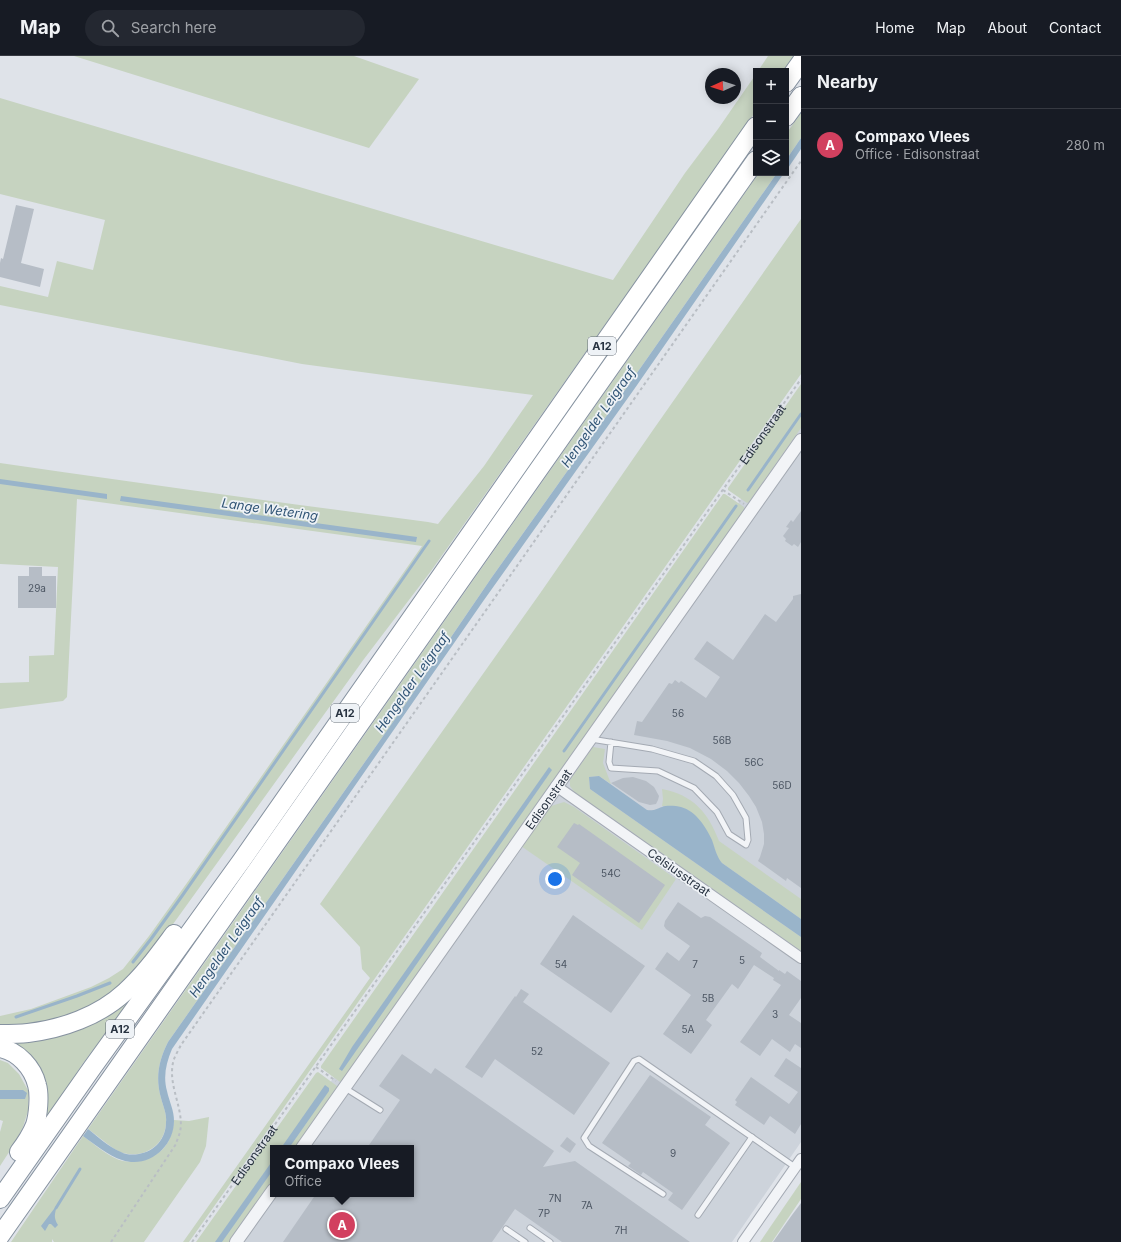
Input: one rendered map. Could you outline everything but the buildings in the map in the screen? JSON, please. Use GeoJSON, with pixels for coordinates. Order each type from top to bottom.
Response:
{"type":"FeatureCollection","features":[{"type":"Feature","properties":{"kind":"highway"},"geometry":{"type":"LineString","coordinates":[[789,79],[801,62]]}},
{"type":"Feature","properties":{"kind":"highway"},"geometry":{"type":"LineString","coordinates":[[789,113],[801,96]]}},
{"type":"Feature","properties":{"kind":"highway","name":"A12"},"geometry":{"type":"LineString","coordinates":[[0,1199],[92,1068],[242,860],[753,130]]}},
{"type":"Feature","properties":{"kind":"highway","name":"A12"},"geometry":{"type":"LineString","coordinates":[[0,1236],[753,164]]}},
{"type":"Feature","properties":{"kind":"highway","name":"A12"},"geometry":{"type":"LineString","coordinates":[[0,1034],[26,1034],[53,1029],[93,1014],[108,1005],[124,993],[143,974],[176,933],[242,860]]}},
{"type":"Feature","properties":{"kind":"highway"},"geometry":{"type":"LineString","coordinates":[[0,1048],[5,1049],[22,1059],[31,1070],[38,1086],[38,1108],[35,1124],[29,1138],[0,1181]]}},
{"type":"Feature","properties":{"kind":"street","name":"Edisonstraat"},"geometry":{"type":"LineString","coordinates":[[304,1145],[801,440]]}},
{"type":"Feature","properties":{"kind":"street","name":"Celsiusstraat"},"geometry":{"type":"LineString","coordinates":[[556,786],[801,958]]}},
{"type":"Feature","properties":{"kind":"street"},"geometry":{"type":"LineString","coordinates":[[743,1242],[798,1163]]}},
{"type":"Feature","properties":{"kind":"street"},"geometry":{"type":"LineString","coordinates":[[236,1242],[270,1194]]}},
{"type":"Feature","properties":{"kind":"lane"},"geometry":{"type":"LineString","coordinates":[[590,739],[611,742],[652,748],[694,761],[716,776],[733,796],[746,818],[748,840],[746,845],[729,834],[717,812],[694,788],[658,771],[611,768],[609,762],[611,742]]}},
{"type":"Feature","properties":{"kind":"lane"},"geometry":{"type":"LineString","coordinates":[[663,1194],[590,1146],[584,1138],[634,1061],[639,1059],[752,1137],[798,1163]]}},
{"type":"Feature","properties":{"kind":"lane"},"geometry":{"type":"LineString","coordinates":[[344,1088],[380,1110]]}},
{"type":"Feature","properties":{"kind":"lane"},"geometry":{"type":"LineString","coordinates":[[698,1215],[752,1137]]}},
{"type":"Feature","properties":{"kind":"lane"},"geometry":{"type":"LineString","coordinates":[[530,1228],[550,1242]]}},
{"type":"Feature","properties":{"kind":"lane"},"geometry":{"type":"LineString","coordinates":[[506,1229],[525,1242]]}},
{"type":"Feature","properties":{"kind":"path"},"geometry":{"type":"LineString","coordinates":[[111,1242],[176,1144],[181,1121],[173,1085],[173,1067],[174,1058],[185,1039],[801,161]]}},
{"type":"Feature","properties":{"kind":"path","name":"Edisonstraat"},"geometry":{"type":"LineString","coordinates":[[192,1242],[801,378]]}},
{"type":"Feature","properties":{"kind":"path"},"geometry":{"type":"LineString","coordinates":[[723,490],[752,510]]}},
{"type":"Feature","properties":{"kind":"path"},"geometry":{"type":"LineString","coordinates":[[316,1067],[344,1088]]}},
{"type":"Feature","properties":{"kind":"shaded area"},"geometry":{"type":"Polygon","coordinates":[[[801,414],[801,1142],[732,1242],[217,1242],[270,1168],[270,1197],[414,1197],[414,1145],[286,1145],[801,414]]]}},
{"type":"Feature","properties":{"kind":"green space"},"geometry":{"type":"Polygon","coordinates":[[[74,56],[354,56],[419,79],[369,148],[74,56]]]}},
{"type":"Feature","properties":{"kind":"green space"},"geometry":{"type":"Polygon","coordinates":[[[768,56],[794,56],[786,68],[760,68],[768,56]]]}},
{"type":"Feature","properties":{"kind":"green space"},"geometry":{"type":"Polygon","coordinates":[[[753,78],[753,115],[431,571],[364,659],[163,938],[116,990],[85,1009],[52,1021],[0,1028],[0,1016],[31,1009],[91,987],[123,969],[149,936],[194,873],[422,546],[77,499],[67,697],[63,701],[0,709],[0,683],[29,682],[29,656],[54,655],[58,567],[0,564],[0,463],[438,524],[484,466],[533,395],[302,364],[0,305],[0,286],[48,297],[57,261],[93,270],[105,220],[0,194],[0,98],[613,280],[685,173],[735,104],[741,104],[741,96],[753,78]]]}},
{"type":"Feature","properties":{"kind":"green space"},"geometry":{"type":"Polygon","coordinates":[[[801,113],[801,138],[789,156],[789,140],[789,130],[801,113]]]}},
{"type":"Feature","properties":{"kind":"green space"},"geometry":{"type":"Polygon","coordinates":[[[757,176],[775,176],[492,577],[400,712],[168,1042],[162,1055],[158,1076],[159,1090],[166,1119],[165,1130],[158,1143],[153,1148],[139,1154],[123,1153],[119,1152],[88,1129],[757,176]]]}},
{"type":"Feature","properties":{"kind":"green space"},"geometry":{"type":"Polygon","coordinates":[[[801,219],[801,374],[189,1242],[183,1242],[370,978],[362,969],[360,947],[320,904],[541,592],[801,219]]]}},
{"type":"Feature","properties":{"kind":"green space"},"geometry":{"type":"Polygon","coordinates":[[[801,384],[801,428],[747,503],[728,490],[728,488],[801,384]]]}},
{"type":"Feature","properties":{"kind":"green space"},"geometry":{"type":"Polygon","coordinates":[[[723,494],[744,507],[744,510],[340,1082],[321,1068],[321,1066],[723,494]]]}},
{"type":"Feature","properties":{"kind":"green space"},"geometry":{"type":"Polygon","coordinates":[[[593,747],[605,749],[603,763],[611,784],[599,776],[589,777],[590,789],[801,937],[801,951],[575,793],[570,786],[570,780],[593,747]]]}},
{"type":"Feature","properties":{"kind":"green space"},"geometry":{"type":"Polygon","coordinates":[[[662,789],[691,800],[710,821],[719,841],[801,899],[801,919],[722,863],[718,859],[711,839],[688,810],[679,807],[662,806],[662,789]]]}},
{"type":"Feature","properties":{"kind":"green space"},"geometry":{"type":"Polygon","coordinates":[[[564,802],[574,807],[676,879],[642,930],[521,846],[548,807],[564,802]]]}},
{"type":"Feature","properties":{"kind":"green space"},"geometry":{"type":"Polygon","coordinates":[[[142,984],[81,1066],[39,1131],[42,1087],[0,1043],[25,1038],[142,984]]]}},
{"type":"Feature","properties":{"kind":"green space"},"geometry":{"type":"Polygon","coordinates":[[[0,1060],[8,1063],[19,1074],[29,1092],[28,1111],[23,1127],[0,1166],[0,1132],[3,1121],[0,1120],[0,1099],[11,1098],[23,1090],[0,1090],[0,1060]]]}},
{"type":"Feature","properties":{"kind":"green space"},"geometry":{"type":"Polygon","coordinates":[[[318,1072],[338,1088],[298,1145],[270,1145],[270,1185],[230,1242],[196,1242],[318,1072]]]}},
{"type":"Feature","properties":{"kind":"green space"},"geometry":{"type":"Polygon","coordinates":[[[209,1117],[206,1146],[200,1162],[144,1242],[54,1242],[52,1239],[52,1242],[11,1242],[83,1136],[113,1157],[123,1161],[132,1161],[153,1156],[164,1148],[171,1136],[174,1120],[189,1121],[209,1117]]]}},
{"type":"Feature","properties":{"kind":"green space"},"geometry":{"type":"Polygon","coordinates":[[[801,1182],[801,1199],[772,1242],[760,1242],[801,1182]]]}},
{"type":"Feature","properties":{"kind":"water"},"geometry":{"type":"Polygon","coordinates":[[[801,138],[801,149],[789,167],[789,156],[801,138]]]}},
{"type":"Feature","properties":{"kind":"water"},"geometry":{"type":"Polygon","coordinates":[[[775,176],[782,176],[635,388],[484,600],[172,1049],[165,1075],[174,1121],[170,1139],[158,1154],[141,1161],[132,1162],[122,1160],[107,1153],[83,1136],[88,1129],[112,1147],[123,1153],[132,1155],[150,1150],[162,1139],[166,1119],[159,1090],[158,1076],[162,1055],[168,1042],[400,712],[492,577],[775,176]]]}},
{"type":"Feature","properties":{"kind":"water"},"geometry":{"type":"Polygon","coordinates":[[[0,479],[107,494],[107,499],[0,484],[0,479]]]}},
{"type":"Feature","properties":{"kind":"water"},"geometry":{"type":"Polygon","coordinates":[[[121,496],[417,537],[416,542],[120,501],[121,496]]]}},
{"type":"Feature","properties":{"kind":"water"},"geometry":{"type":"Polygon","coordinates":[[[549,767],[552,770],[342,1071],[339,1069],[352,1047],[549,767]]]}},
{"type":"Feature","properties":{"kind":"water"},"geometry":{"type":"Polygon","coordinates":[[[599,776],[647,810],[653,810],[664,806],[672,806],[681,807],[691,812],[700,820],[707,830],[717,855],[722,863],[801,919],[801,937],[590,789],[589,777],[599,776]]]}},
{"type":"Feature","properties":{"kind":"water"},"geometry":{"type":"Polygon","coordinates":[[[325,1085],[329,1088],[329,1091],[291,1145],[283,1145],[325,1085]]]}},
{"type":"Feature","properties":{"kind":"water"},"geometry":{"type":"Polygon","coordinates":[[[0,1090],[23,1090],[27,1093],[25,1099],[0,1099],[0,1090]]]}},
{"type":"Feature","properties":{"kind":"water"},"geometry":{"type":"Polygon","coordinates":[[[270,1164],[270,1174],[222,1242],[215,1242],[270,1164]]]}},
{"type":"Feature","properties":{"kind":"water"},"geometry":{"type":"Polygon","coordinates":[[[57,1205],[55,1218],[58,1225],[55,1228],[49,1224],[45,1231],[41,1226],[57,1205]]]}},
{"type":"Feature","properties":{"kind":"waterway"},"geometry":{"type":"LineString","coordinates":[[748,490],[801,414]]}},
{"type":"Feature","properties":{"kind":"waterway"},"geometry":{"type":"LineString","coordinates":[[564,751],[736,506]]}},
{"type":"Feature","properties":{"kind":"waterway"},"geometry":{"type":"LineString","coordinates":[[133,962],[182,896],[429,541]]}},
{"type":"Feature","properties":{"kind":"waterway"},"geometry":{"type":"LineString","coordinates":[[16,1017],[110,983]]}},
{"type":"Feature","properties":{"kind":"waterway"},"geometry":{"type":"LineString","coordinates":[[56,1208],[80,1169]]}},
{"type":"Feature","properties":{"kind":"place","name":"Compaxo Vlees"},"geometry":{"type":"Point","coordinates":[342,1225]}},
{"type":"Feature","properties":{"kind":"water label","name":"Hengelder Leigraaf"},"geometry":{"type":"Point","coordinates":[598,417]}},
{"type":"Feature","properties":{"kind":"water label","name":"Lange Wetering"},"geometry":{"type":"Point","coordinates":[270,509]}},
{"type":"Feature","properties":{"kind":"water label","name":"Hengelder Leigraaf"},"geometry":{"type":"Point","coordinates":[412,682]}},
{"type":"Feature","properties":{"kind":"water label","name":"Hengelder Leigraaf"},"geometry":{"type":"Point","coordinates":[226,947]}}]}
